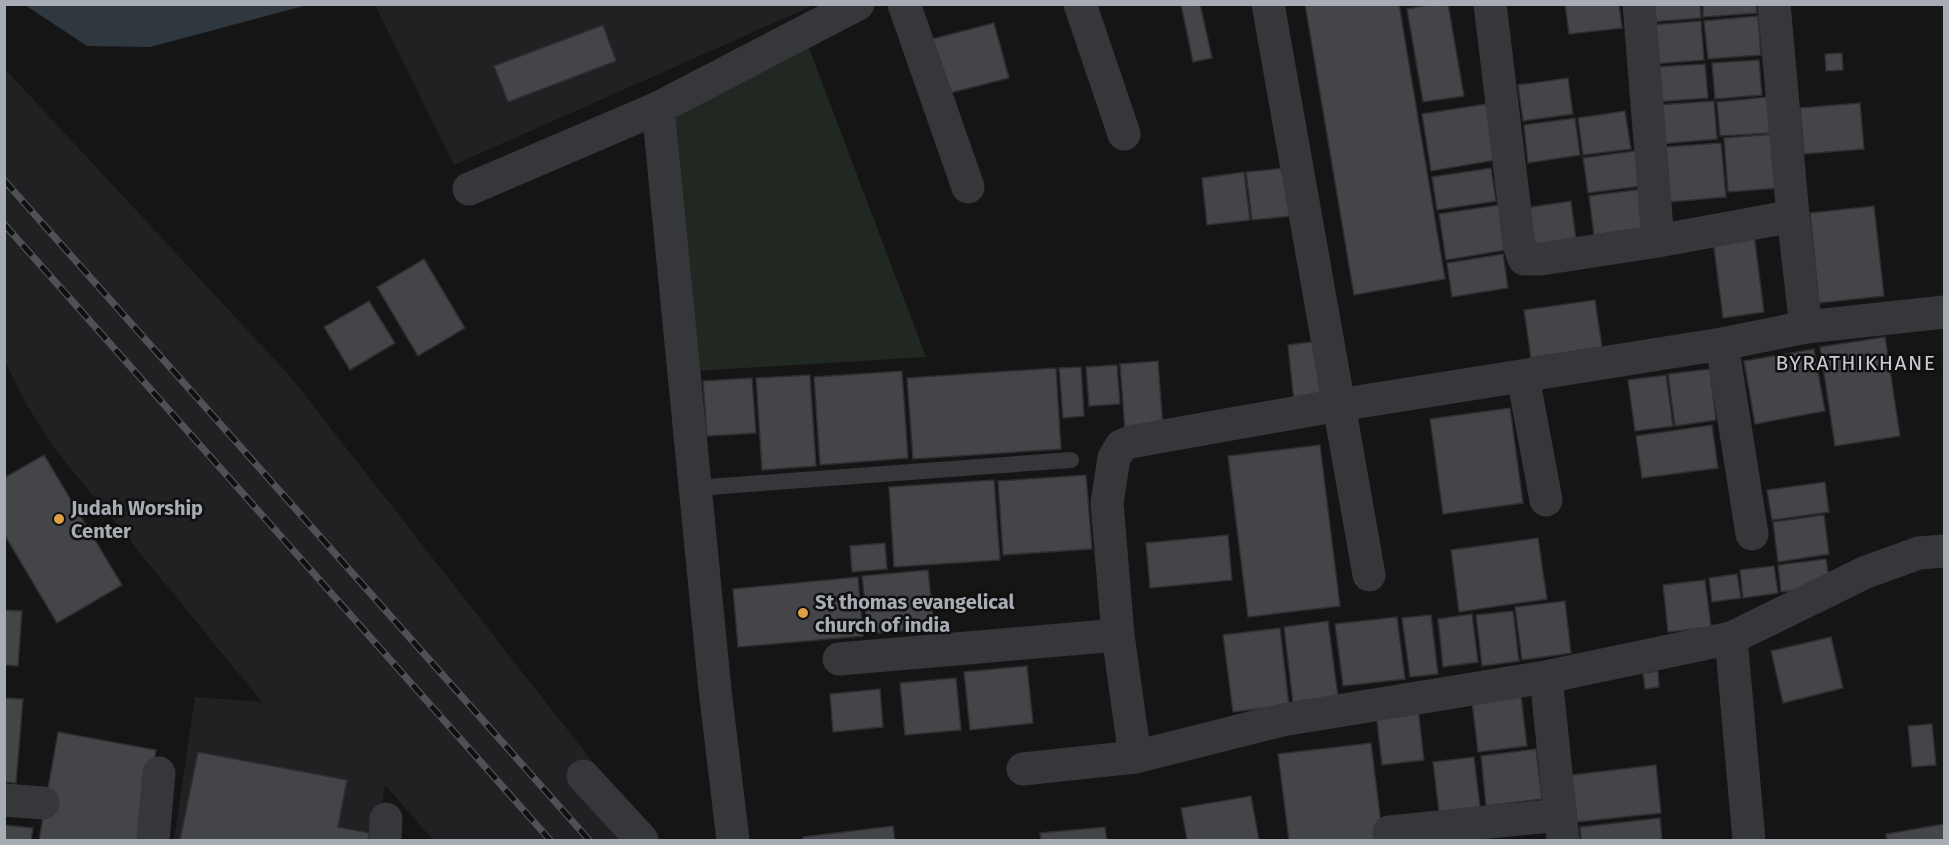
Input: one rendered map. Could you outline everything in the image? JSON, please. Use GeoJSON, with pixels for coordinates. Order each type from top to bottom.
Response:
{"type":"FeatureCollection","features":[{"type":"Feature","properties":{"kind":"street"},"geometry":{"type":"LineString","coordinates":[[469,189],[658,108],[858,4]]}},
{"type":"Feature","properties":{"kind":"street"},"geometry":{"type":"LineString","coordinates":[[904,4],[968,187]]}},
{"type":"Feature","properties":{"kind":"street"},"geometry":{"type":"LineString","coordinates":[[1080,4],[1124,134]]}},
{"type":"Feature","properties":{"kind":"street"},"geometry":{"type":"LineString","coordinates":[[1268,4],[1369,575]]}},
{"type":"Feature","properties":{"kind":"street"},"geometry":{"type":"LineString","coordinates":[[1490,4],[1520,245],[1524,259],[1541,259],[1658,241],[1793,216]]}},
{"type":"Feature","properties":{"kind":"street"},"geometry":{"type":"LineString","coordinates":[[1639,4],[1658,241]]}},
{"type":"Feature","properties":{"kind":"street"},"geometry":{"type":"LineString","coordinates":[[1774,4],[1793,216],[1806,327]]}},
{"type":"Feature","properties":{"kind":"street"},"geometry":{"type":"LineString","coordinates":[[658,108],[715,690],[734,840]]}},
{"type":"Feature","properties":{"kind":"street"},"geometry":{"type":"LineString","coordinates":[[1136,757],[1118,635],[1107,503],[1114,458],[1121,446],[1130,442],[1340,405],[1722,344],[1806,327],[1944,312]]}},
{"type":"Feature","properties":{"kind":"street"},"geometry":{"type":"LineString","coordinates":[[1722,344],[1752,534]]}},
{"type":"Feature","properties":{"kind":"street"},"geometry":{"type":"LineString","coordinates":[[1522,376],[1546,500]]}},
{"type":"Feature","properties":{"kind":"street"},"geometry":{"type":"LineString","coordinates":[[1023,769],[1136,757],[1282,720],[1546,677],[1731,638],[1866,572],[1919,553],[1944,551]]}},
{"type":"Feature","properties":{"kind":"street"},"geometry":{"type":"LineString","coordinates":[[838,659],[1118,635]]}},
{"type":"Feature","properties":{"kind":"street"},"geometry":{"type":"LineString","coordinates":[[1731,638],[1749,840]]}},
{"type":"Feature","properties":{"kind":"street"},"geometry":{"type":"LineString","coordinates":[[1389,832],[1562,828],[1546,677]]}},
{"type":"Feature","properties":{"kind":"street"},"geometry":{"type":"LineString","coordinates":[[153,840],[159,773]]}},
{"type":"Feature","properties":{"kind":"street"},"geometry":{"type":"LineString","coordinates":[[583,776],[642,840]]}},
{"type":"Feature","properties":{"kind":"street"},"geometry":{"type":"LineString","coordinates":[[4,800],[43,803]]}},
{"type":"Feature","properties":{"kind":"lane"},"geometry":{"type":"LineString","coordinates":[[695,488],[1071,460]]}},
{"type":"Feature","properties":{"kind":"shaded area"},"geometry":{"type":"Polygon","coordinates":[[[25,5],[307,5],[150,47],[87,46],[25,5]]]}},
{"type":"Feature","properties":{"kind":"shaded area"},"geometry":{"type":"Polygon","coordinates":[[[375,5],[814,5],[454,165],[375,5]]]}},
{"type":"Feature","properties":{"kind":"shaded area"},"geometry":{"type":"Polygon","coordinates":[[[809,48],[926,357],[695,371],[672,118],[809,48]]]}},
{"type":"Feature","properties":{"kind":"shaded area"},"geometry":{"type":"Polygon","coordinates":[[[5,69],[289,375],[654,840],[433,840],[385,785],[377,840],[174,840],[195,697],[262,702],[55,449],[26,404],[5,361],[5,69]]]}},
{"type":"Feature","properties":{"kind":"building"},"geometry":{"type":"Polygon","coordinates":[[[1181,4],[1200,4],[1212,58],[1193,62],[1181,4]]]}},
{"type":"Feature","properties":{"kind":"building"},"geometry":{"type":"Polygon","coordinates":[[[1305,4],[1399,4],[1445,279],[1354,295],[1305,4]]]}},
{"type":"Feature","properties":{"kind":"building"},"geometry":{"type":"Polygon","coordinates":[[[1448,4],[1464,96],[1423,102],[1407,9],[1448,4]]]}},
{"type":"Feature","properties":{"kind":"building"},"geometry":{"type":"Polygon","coordinates":[[[1565,4],[1619,4],[1622,28],[1569,34],[1565,4]]]}},
{"type":"Feature","properties":{"kind":"building"},"geometry":{"type":"Polygon","coordinates":[[[1649,4],[1700,4],[1701,18],[1650,22],[1649,4]]]}},
{"type":"Feature","properties":{"kind":"building"},"geometry":{"type":"Polygon","coordinates":[[[1703,4],[1756,4],[1757,13],[1703,17],[1703,4]]]}},
{"type":"Feature","properties":{"kind":"building"},"geometry":{"type":"Polygon","coordinates":[[[1758,16],[1761,55],[1708,59],[1704,21],[1758,16]]]}},
{"type":"Feature","properties":{"kind":"building"},"geometry":{"type":"Polygon","coordinates":[[[1701,21],[1704,60],[1653,64],[1650,25],[1701,21]]]}},
{"type":"Feature","properties":{"kind":"building"},"geometry":{"type":"Polygon","coordinates":[[[994,23],[1009,78],[946,94],[932,39],[994,23]]]}},
{"type":"Feature","properties":{"kind":"building"},"geometry":{"type":"Polygon","coordinates":[[[603,25],[616,61],[508,102],[494,66],[603,25]]]}},
{"type":"Feature","properties":{"kind":"building"},"geometry":{"type":"Polygon","coordinates":[[[1842,53],[1843,70],[1826,71],[1825,54],[1842,53]]]}},
{"type":"Feature","properties":{"kind":"building"},"geometry":{"type":"Polygon","coordinates":[[[1759,60],[1762,95],[1715,99],[1712,63],[1759,60]]]}},
{"type":"Feature","properties":{"kind":"building"},"geometry":{"type":"Polygon","coordinates":[[[1705,64],[1708,98],[1656,102],[1653,67],[1705,64]]]}},
{"type":"Feature","properties":{"kind":"building"},"geometry":{"type":"Polygon","coordinates":[[[1568,78],[1573,114],[1523,121],[1518,85],[1568,78]]]}},
{"type":"Feature","properties":{"kind":"building"},"geometry":{"type":"Polygon","coordinates":[[[1768,97],[1771,133],[1720,136],[1717,102],[1768,97]]]}},
{"type":"Feature","properties":{"kind":"building"},"geometry":{"type":"Polygon","coordinates":[[[1714,101],[1717,139],[1660,144],[1657,105],[1714,101]]]}},
{"type":"Feature","properties":{"kind":"building"},"geometry":{"type":"Polygon","coordinates":[[[1860,103],[1864,149],[1804,154],[1800,108],[1860,103]]]}},
{"type":"Feature","properties":{"kind":"building"},"geometry":{"type":"Polygon","coordinates":[[[1486,104],[1496,160],[1431,171],[1422,114],[1486,104]]]}},
{"type":"Feature","properties":{"kind":"building"},"geometry":{"type":"Polygon","coordinates":[[[1625,111],[1631,149],[1583,155],[1578,118],[1625,111]]]}},
{"type":"Feature","properties":{"kind":"building"},"geometry":{"type":"Polygon","coordinates":[[[1575,118],[1580,155],[1528,163],[1524,125],[1575,118]]]}},
{"type":"Feature","properties":{"kind":"building"},"geometry":{"type":"Polygon","coordinates":[[[1775,134],[1779,188],[1728,192],[1724,138],[1775,134]]]}},
{"type":"Feature","properties":{"kind":"building"},"geometry":{"type":"Polygon","coordinates":[[[1721,143],[1726,197],[1670,202],[1666,147],[1721,143]]]}},
{"type":"Feature","properties":{"kind":"building"},"geometry":{"type":"Polygon","coordinates":[[[1635,151],[1641,186],[1588,193],[1583,158],[1635,151]]]}},
{"type":"Feature","properties":{"kind":"building"},"geometry":{"type":"Polygon","coordinates":[[[1286,168],[1291,216],[1252,220],[1246,172],[1286,168]]]}},
{"type":"Feature","properties":{"kind":"building"},"geometry":{"type":"Polygon","coordinates":[[[1491,168],[1496,201],[1437,210],[1432,177],[1491,168]]]}},
{"type":"Feature","properties":{"kind":"building"},"geometry":{"type":"Polygon","coordinates":[[[1244,172],[1250,220],[1207,225],[1202,178],[1244,172]]]}},
{"type":"Feature","properties":{"kind":"building"},"geometry":{"type":"Polygon","coordinates":[[[1642,189],[1647,228],[1594,235],[1589,196],[1642,189]]]}},
{"type":"Feature","properties":{"kind":"building"},"geometry":{"type":"Polygon","coordinates":[[[1571,201],[1576,240],[1531,246],[1525,208],[1571,201]]]}},
{"type":"Feature","properties":{"kind":"building"},"geometry":{"type":"Polygon","coordinates":[[[1499,205],[1506,250],[1446,260],[1439,214],[1499,205]]]}},
{"type":"Feature","properties":{"kind":"building"},"geometry":{"type":"Polygon","coordinates":[[[1874,206],[1884,296],[1819,303],[1810,213],[1874,206]]]}},
{"type":"Feature","properties":{"kind":"building"},"geometry":{"type":"Polygon","coordinates":[[[1754,234],[1764,312],[1723,318],[1713,240],[1754,234]]]}},
{"type":"Feature","properties":{"kind":"building"},"geometry":{"type":"Polygon","coordinates":[[[1503,254],[1508,288],[1452,297],[1447,263],[1503,254]]]}},
{"type":"Feature","properties":{"kind":"building"},"geometry":{"type":"Polygon","coordinates":[[[424,259],[465,328],[418,356],[377,287],[424,259]]]}},
{"type":"Feature","properties":{"kind":"building"},"geometry":{"type":"Polygon","coordinates":[[[1595,300],[1602,347],[1531,358],[1524,310],[1595,300]]]}},
{"type":"Feature","properties":{"kind":"building"},"geometry":{"type":"Polygon","coordinates":[[[369,301],[395,343],[350,370],[324,327],[369,301]]]}},
{"type":"Feature","properties":{"kind":"building"},"geometry":{"type":"Polygon","coordinates":[[[1885,337],[1900,436],[1835,446],[1820,347],[1885,337]]]}},
{"type":"Feature","properties":{"kind":"building"},"geometry":{"type":"Polygon","coordinates":[[[1319,341],[1325,398],[1294,402],[1288,345],[1319,341]]]}},
{"type":"Feature","properties":{"kind":"building"},"geometry":{"type":"Polygon","coordinates":[[[1814,349],[1825,411],[1755,424],[1744,361],[1814,349]]]}},
{"type":"Feature","properties":{"kind":"building"},"geometry":{"type":"Polygon","coordinates":[[[1158,361],[1163,429],[1125,431],[1120,364],[1158,361]]]}},
{"type":"Feature","properties":{"kind":"building"},"geometry":{"type":"Polygon","coordinates":[[[1117,365],[1120,404],[1089,406],[1086,367],[1117,365]]]}},
{"type":"Feature","properties":{"kind":"building"},"geometry":{"type":"Polygon","coordinates":[[[1081,367],[1084,416],[1063,418],[1059,368],[1081,367]]]}},
{"type":"Feature","properties":{"kind":"building"},"geometry":{"type":"Polygon","coordinates":[[[1056,368],[1061,449],[913,459],[907,378],[1056,368]]]}},
{"type":"Feature","properties":{"kind":"building"},"geometry":{"type":"Polygon","coordinates":[[[1710,369],[1716,420],[1675,426],[1668,374],[1710,369]]]}},
{"type":"Feature","properties":{"kind":"building"},"geometry":{"type":"Polygon","coordinates":[[[902,371],[908,458],[820,465],[814,377],[902,371]]]}},
{"type":"Feature","properties":{"kind":"building"},"geometry":{"type":"Polygon","coordinates":[[[810,375],[816,466],[762,470],[756,378],[810,375]]]}},
{"type":"Feature","properties":{"kind":"building"},"geometry":{"type":"Polygon","coordinates":[[[1666,375],[1673,426],[1635,431],[1628,380],[1666,375]]]}},
{"type":"Feature","properties":{"kind":"building"},"geometry":{"type":"Polygon","coordinates":[[[752,378],[756,433],[707,436],[703,381],[752,378]]]}},
{"type":"Feature","properties":{"kind":"building"},"geometry":{"type":"Polygon","coordinates":[[[1510,408],[1523,503],[1443,514],[1430,419],[1510,408]]]}},
{"type":"Feature","properties":{"kind":"building"},"geometry":{"type":"Polygon","coordinates":[[[1712,425],[1718,468],[1642,478],[1636,436],[1712,425]]]}},
{"type":"Feature","properties":{"kind":"building"},"geometry":{"type":"Polygon","coordinates":[[[1320,445],[1340,606],[1248,617],[1228,456],[1320,445]]]}},
{"type":"Feature","properties":{"kind":"building"},"geometry":{"type":"Polygon","coordinates":[[[44,455],[122,585],[57,623],[4,534],[4,478],[44,455]]]}},
{"type":"Feature","properties":{"kind":"building"},"geometry":{"type":"Polygon","coordinates":[[[1086,475],[1092,549],[1003,555],[998,481],[1086,475]]]}},
{"type":"Feature","properties":{"kind":"building"},"geometry":{"type":"Polygon","coordinates":[[[994,480],[1000,560],[894,567],[889,487],[994,480]]]}},
{"type":"Feature","properties":{"kind":"building"},"geometry":{"type":"Polygon","coordinates":[[[1825,482],[1829,512],[1772,520],[1767,490],[1825,482]]]}},
{"type":"Feature","properties":{"kind":"building"},"geometry":{"type":"Polygon","coordinates":[[[1824,515],[1829,554],[1778,562],[1773,522],[1824,515]]]}},
{"type":"Feature","properties":{"kind":"building"},"geometry":{"type":"Polygon","coordinates":[[[1228,535],[1232,580],[1150,588],[1146,543],[1228,535]]]}},
{"type":"Feature","properties":{"kind":"building"},"geometry":{"type":"Polygon","coordinates":[[[1538,538],[1547,599],[1459,612],[1451,550],[1538,538]]]}},
{"type":"Feature","properties":{"kind":"building"},"geometry":{"type":"Polygon","coordinates":[[[885,543],[887,569],[852,572],[850,546],[885,543]]]}},
{"type":"Feature","properties":{"kind":"building"},"geometry":{"type":"Polygon","coordinates":[[[1826,559],[1830,585],[1781,592],[1778,565],[1826,559]]]}},
{"type":"Feature","properties":{"kind":"building"},"geometry":{"type":"Polygon","coordinates":[[[1774,566],[1778,593],[1743,598],[1740,570],[1774,566]]]}},
{"type":"Feature","properties":{"kind":"building"},"geometry":{"type":"Polygon","coordinates":[[[928,570],[934,628],[868,634],[862,576],[928,570]]]}},
{"type":"Feature","properties":{"kind":"building"},"geometry":{"type":"Polygon","coordinates":[[[1737,574],[1741,598],[1712,602],[1709,578],[1737,574]]]}},
{"type":"Feature","properties":{"kind":"building"},"geometry":{"type":"Polygon","coordinates":[[[858,577],[863,636],[738,647],[733,589],[858,577]]]}},
{"type":"Feature","properties":{"kind":"building"},"geometry":{"type":"Polygon","coordinates":[[[1705,580],[1711,627],[1668,632],[1663,585],[1705,580]]]}},
{"type":"Feature","properties":{"kind":"building"},"geometry":{"type":"Polygon","coordinates":[[[1565,601],[1571,653],[1522,660],[1515,607],[1565,601]]]}},
{"type":"Feature","properties":{"kind":"building"},"geometry":{"type":"Polygon","coordinates":[[[4,610],[22,611],[18,666],[4,665],[4,610]]]}},
{"type":"Feature","properties":{"kind":"building"},"geometry":{"type":"Polygon","coordinates":[[[1513,611],[1519,661],[1482,666],[1476,615],[1513,611]]]}},
{"type":"Feature","properties":{"kind":"building"},"geometry":{"type":"Polygon","coordinates":[[[1472,614],[1478,662],[1443,667],[1438,619],[1472,614]]]}},
{"type":"Feature","properties":{"kind":"building"},"geometry":{"type":"Polygon","coordinates":[[[1431,615],[1438,674],[1410,677],[1402,618],[1431,615]]]}},
{"type":"Feature","properties":{"kind":"building"},"geometry":{"type":"Polygon","coordinates":[[[1397,617],[1405,679],[1343,686],[1335,624],[1397,617]]]}},
{"type":"Feature","properties":{"kind":"building"},"geometry":{"type":"Polygon","coordinates":[[[1328,621],[1338,697],[1293,703],[1284,627],[1328,621]]]}},
{"type":"Feature","properties":{"kind":"building"},"geometry":{"type":"Polygon","coordinates":[[[1280,628],[1289,705],[1233,712],[1223,635],[1280,628]]]}},
{"type":"Feature","properties":{"kind":"building"},"geometry":{"type":"Polygon","coordinates":[[[1831,637],[1843,688],[1783,703],[1771,651],[1831,637]]]}},
{"type":"Feature","properties":{"kind":"building"},"geometry":{"type":"Polygon","coordinates":[[[1027,666],[1033,723],[970,730],[964,672],[1027,666]]]}},
{"type":"Feature","properties":{"kind":"building"},"geometry":{"type":"Polygon","coordinates":[[[1658,671],[1659,687],[1645,689],[1643,673],[1658,671]]]}},
{"type":"Feature","properties":{"kind":"building"},"geometry":{"type":"Polygon","coordinates":[[[956,678],[961,730],[905,735],[900,683],[956,678]]]}},
{"type":"Feature","properties":{"kind":"building"},"geometry":{"type":"Polygon","coordinates":[[[880,689],[883,727],[833,732],[830,694],[880,689]]]}},
{"type":"Feature","properties":{"kind":"building"},"geometry":{"type":"Polygon","coordinates":[[[1521,696],[1527,746],[1478,752],[1472,702],[1521,696]]]}},
{"type":"Feature","properties":{"kind":"building"},"geometry":{"type":"Polygon","coordinates":[[[4,698],[23,699],[16,783],[4,782],[4,698]]]}},
{"type":"Feature","properties":{"kind":"building"},"geometry":{"type":"Polygon","coordinates":[[[1418,708],[1424,760],[1382,765],[1376,713],[1418,708]]]}},
{"type":"Feature","properties":{"kind":"building"},"geometry":{"type":"Polygon","coordinates":[[[1932,724],[1936,765],[1912,767],[1908,726],[1932,724]]]}},
{"type":"Feature","properties":{"kind":"building"},"geometry":{"type":"Polygon","coordinates":[[[58,732],[156,750],[140,840],[39,840],[58,732]]]}},
{"type":"Feature","properties":{"kind":"building"},"geometry":{"type":"Polygon","coordinates":[[[1371,743],[1383,840],[1289,840],[1278,754],[1371,743]]]}},
{"type":"Feature","properties":{"kind":"building"},"geometry":{"type":"Polygon","coordinates":[[[1536,749],[1542,799],[1486,806],[1481,756],[1536,749]]]}},
{"type":"Feature","properties":{"kind":"building"},"geometry":{"type":"Polygon","coordinates":[[[198,752],[347,780],[338,827],[369,833],[368,840],[180,840],[198,752]]]}},
{"type":"Feature","properties":{"kind":"building"},"geometry":{"type":"Polygon","coordinates":[[[1474,757],[1480,807],[1439,812],[1433,762],[1474,757]]]}},
{"type":"Feature","properties":{"kind":"building"},"geometry":{"type":"Polygon","coordinates":[[[1656,765],[1661,813],[1577,822],[1572,775],[1656,765]]]}},
{"type":"Feature","properties":{"kind":"building"},"geometry":{"type":"Polygon","coordinates":[[[1251,796],[1259,840],[1187,840],[1181,808],[1251,796]]]}},
{"type":"Feature","properties":{"kind":"building"},"geometry":{"type":"Polygon","coordinates":[[[1660,818],[1662,840],[1581,840],[1580,827],[1660,818]]]}},
{"type":"Feature","properties":{"kind":"building"},"geometry":{"type":"Polygon","coordinates":[[[1944,824],[1944,840],[1887,840],[1886,834],[1944,824]]]}},
{"type":"Feature","properties":{"kind":"building"},"geometry":{"type":"Polygon","coordinates":[[[4,825],[33,828],[31,840],[4,840],[4,825]]]}},
{"type":"Feature","properties":{"kind":"building"},"geometry":{"type":"Polygon","coordinates":[[[893,826],[895,840],[803,840],[803,837],[893,826]]]}},
{"type":"Feature","properties":{"kind":"building"},"geometry":{"type":"Polygon","coordinates":[[[1105,827],[1107,840],[1041,840],[1040,833],[1105,827]]]}},
{"type":"Feature","properties":{"kind":"railway"},"geometry":{"type":"LineString","coordinates":[[4,180],[589,840]]}},
{"type":"Feature","properties":{"kind":"railway"},"geometry":{"type":"LineString","coordinates":[[4,224],[550,840]]}},
{"type":"Feature","properties":{"kind":"place","name":"Judah Worship Center"},"geometry":{"type":"Point","coordinates":[59,519]}},
{"type":"Feature","properties":{"kind":"place","name":"St thomas evangelical church of india"},"geometry":{"type":"Point","coordinates":[803,613]}},
{"type":"Feature","properties":{"kind":"district","name":"BYRATHIKHANE"},"geometry":{"type":"Point","coordinates":[1856,363]}}]}
